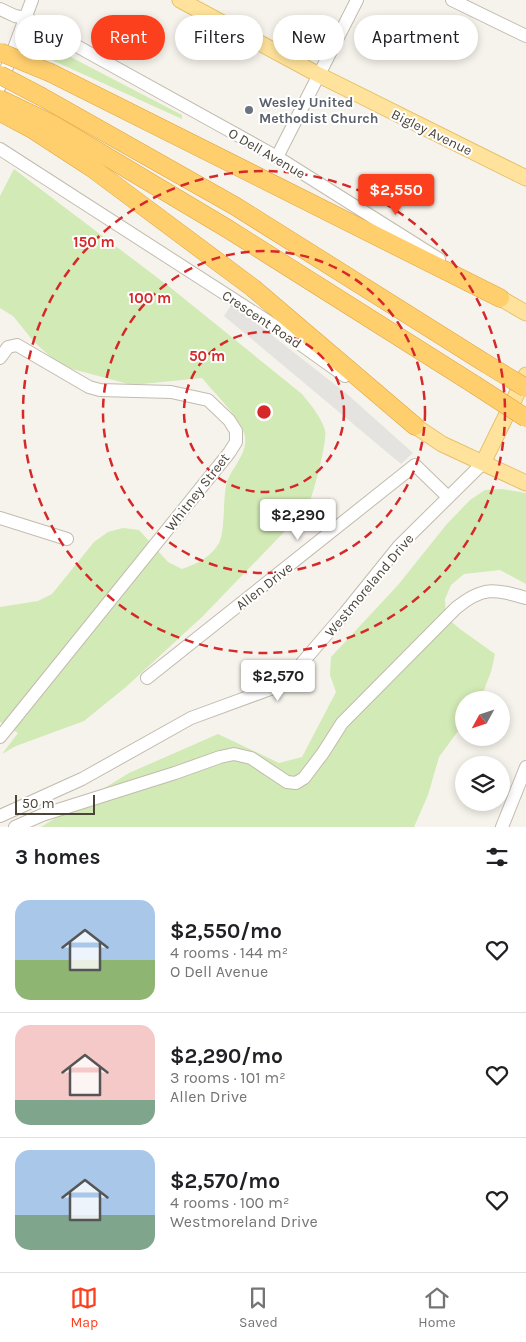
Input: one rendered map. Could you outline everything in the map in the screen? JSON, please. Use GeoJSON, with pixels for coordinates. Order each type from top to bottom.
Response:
{"type":"FeatureCollection","features":[{"type":"Feature","properties":{"kind":"highway"},"geometry":{"type":"LineString","coordinates":[[0,52],[51,73],[500,298]]}},
{"type":"Feature","properties":{"kind":"highway"},"geometry":{"type":"LineString","coordinates":[[0,75],[42,96],[235,206],[526,388]]}},
{"type":"Feature","properties":{"kind":"highway"},"geometry":{"type":"LineString","coordinates":[[0,99],[34,122],[92,168],[253,288],[415,426]]}},
{"type":"Feature","properties":{"kind":"highway"},"geometry":{"type":"LineString","coordinates":[[0,112],[34,122],[228,229],[526,418]]}},
{"type":"Feature","properties":{"kind":"main road","name":"Bigley Avenue"},"geometry":{"type":"LineString","coordinates":[[180,0],[319,76],[526,178]]}},
{"type":"Feature","properties":{"kind":"main road","name":"O Dell Avenue"},"geometry":{"type":"LineString","coordinates":[[500,298],[526,313]]}},
{"type":"Feature","properties":{"kind":"main road","name":"Westmoreland Drive"},"geometry":{"type":"LineString","coordinates":[[483,463],[526,376]]}},
{"type":"Feature","properties":{"kind":"main road","name":"Crescent Road"},"geometry":{"type":"LineString","coordinates":[[415,426],[442,444],[526,483]]}},
{"type":"Feature","properties":{"kind":"street"},"geometry":{"type":"LineString","coordinates":[[27,15],[32,0]]}},
{"type":"Feature","properties":{"kind":"street"},"geometry":{"type":"LineString","coordinates":[[277,157],[357,0]]}},
{"type":"Feature","properties":{"kind":"street"},"geometry":{"type":"LineString","coordinates":[[452,0],[526,36]]}},
{"type":"Feature","properties":{"kind":"street","name":"O Dell Avenue"},"geometry":{"type":"LineString","coordinates":[[0,9],[15,16]]}},
{"type":"Feature","properties":{"kind":"street"},"geometry":{"type":"LineString","coordinates":[[0,86],[15,47]]}},
{"type":"Feature","properties":{"kind":"street","name":"O Dell Avenue"},"geometry":{"type":"LineString","coordinates":[[81,48],[277,157],[500,298]]}},
{"type":"Feature","properties":{"kind":"street","name":"Crescent Road"},"geometry":{"type":"LineString","coordinates":[[0,149],[275,326],[415,426]]}},
{"type":"Feature","properties":{"kind":"street","name":"Whitney Street"},"geometry":{"type":"LineString","coordinates":[[0,358],[8,347],[17,345],[89,387],[100,390],[171,392],[208,400],[230,420],[236,431],[236,442],[0,737]]}},
{"type":"Feature","properties":{"kind":"street","name":"Westmoreland Drive"},"geometry":{"type":"LineString","coordinates":[[0,816],[82,779],[191,718],[284,684],[399,546],[483,463]]}},
{"type":"Feature","properties":{"kind":"street","name":"Allen Drive"},"geometry":{"type":"LineString","coordinates":[[147,678],[415,465],[448,497]]}},
{"type":"Feature","properties":{"kind":"street"},"geometry":{"type":"LineString","coordinates":[[0,518],[67,539]]}},
{"type":"Feature","properties":{"kind":"street"},"geometry":{"type":"LineString","coordinates":[[15,827],[42,815],[234,754],[251,758],[287,782],[296,783],[304,778],[342,723],[456,608],[475,594],[487,591],[509,593],[526,598]]}},
{"type":"Feature","properties":{"kind":"street"},"geometry":{"type":"LineString","coordinates":[[502,827],[526,767]]}},
{"type":"Feature","properties":{"kind":"green space"},"geometry":{"type":"Polygon","coordinates":[[[52,60],[76,60],[182,115],[182,119],[52,60]]]}},
{"type":"Feature","properties":{"kind":"green space"},"geometry":{"type":"Polygon","coordinates":[[[14,169],[171,288],[302,394],[321,420],[325,436],[316,482],[305,512],[203,616],[126,687],[84,721],[16,746],[2,754],[18,733],[0,722],[0,607],[38,601],[52,594],[94,542],[108,532],[123,528],[139,530],[168,562],[182,569],[203,559],[216,548],[221,538],[226,486],[245,447],[244,433],[241,426],[202,378],[132,385],[61,366],[34,342],[13,316],[0,308],[0,196],[14,169]]]}},
{"type":"Feature","properties":{"kind":"green space"},"geometry":{"type":"Polygon","coordinates":[[[502,489],[526,493],[526,584],[500,570],[464,574],[451,585],[445,599],[446,617],[495,654],[491,672],[484,691],[455,691],[455,735],[439,757],[428,795],[414,827],[41,827],[129,773],[218,734],[279,763],[302,757],[336,692],[330,675],[331,657],[398,585],[446,525],[470,500],[485,490],[502,489]]]}},
{"type":"Feature","properties":{"kind":"shaded area"},"geometry":{"type":"Polygon","coordinates":[[[232,304],[347,394],[413,453],[401,464],[224,316],[232,304]]]}},
{"type":"Feature","properties":{"kind":"place","name":"Wesley United Methodist Church"},"geometry":{"type":"Point","coordinates":[249,110]}}]}
